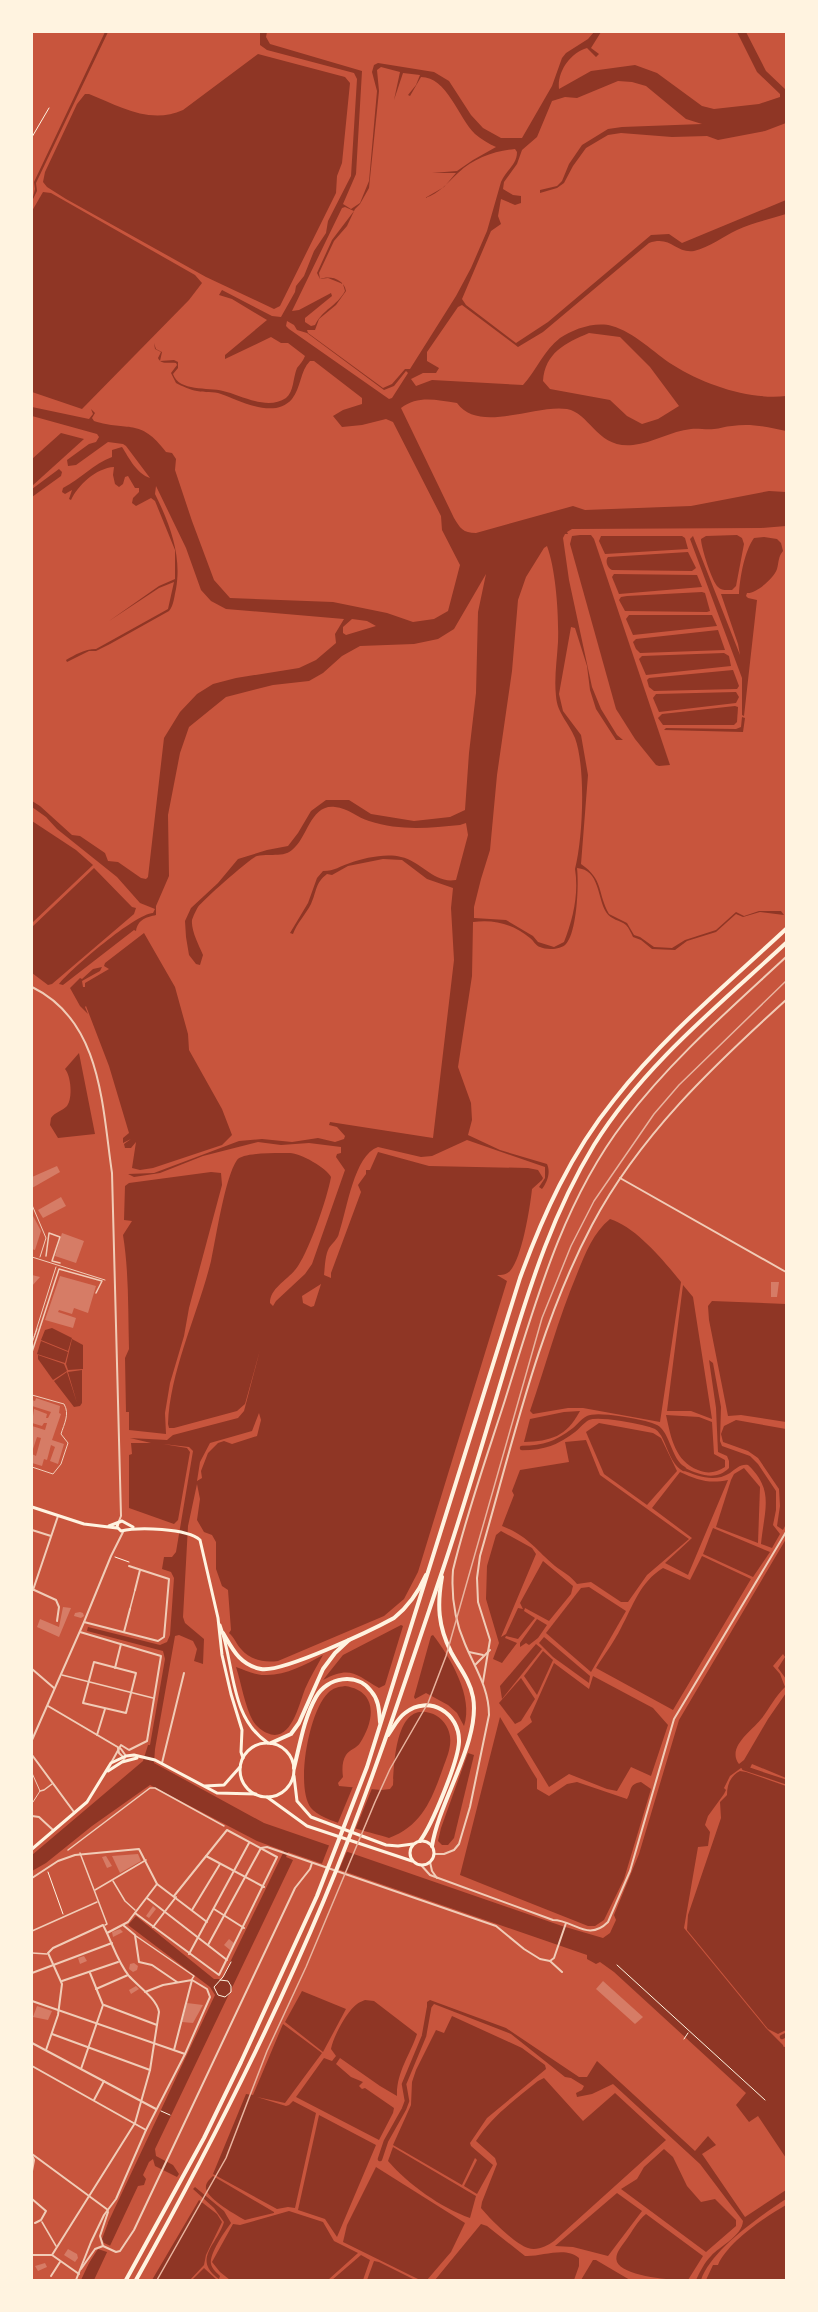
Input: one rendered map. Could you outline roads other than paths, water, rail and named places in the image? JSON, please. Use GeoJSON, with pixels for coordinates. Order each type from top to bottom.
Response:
{"type":"FeatureCollection","features":[{"type":"Feature","properties":{"kind":"highway"},"geometry":{"type":"LineString","coordinates":[[126,2280],[204,2138],[317,1896],[367,1767],[520,1278],[551,1200],[570,1165],[613,1101],[634,1076],[689,1019],[786,929]]}},
{"type":"Feature","properties":{"kind":"highway"},"geometry":{"type":"LineString","coordinates":[[136,2280],[212,2141],[288,1982],[325,1898],[386,1738],[445,1564],[532,1280],[562,1204],[579,1170],[620,1108],[642,1082],[704,1018],[786,943]]}},
{"type":"Feature","properties":{"kind":"highway"},"geometry":{"type":"LineString","coordinates":[[223,1633],[237,1656],[253,1666],[266,1670],[292,1664],[394,1618],[419,1592],[435,1555]]}},
{"type":"Feature","properties":{"kind":"highway"},"geometry":{"type":"LineString","coordinates":[[432,1846],[436,1827],[468,1741],[474,1716],[473,1697],[465,1673],[452,1654],[443,1633],[438,1603],[445,1564]]}},
{"type":"Feature","properties":{"kind":"highway"},"geometry":{"type":"LineString","coordinates":[[270,1743],[291,1734],[322,1669],[352,1638]]}},
{"type":"Feature","properties":{"kind":"highway"},"geometry":{"type":"LineString","coordinates":[[294,1768],[304,1727],[316,1696],[327,1684],[346,1679],[366,1685],[378,1702],[381,1724]]}},
{"type":"Feature","properties":{"kind":"highway"},"geometry":{"type":"LineString","coordinates":[[386,1738],[405,1713],[425,1705],[446,1711],[458,1730],[457,1752],[437,1806],[420,1841]]}},
{"type":"Feature","properties":{"kind":"main road"},"geometry":{"type":"LineString","coordinates":[[32,1507],[84,1524],[125,1530],[134,1528],[191,1533],[200,1540],[243,1714],[258,1736],[287,1751],[294,1768],[297,1801],[304,1811],[311,1817],[386,1845],[428,1842],[434,1854],[430,1862],[421,1865],[307,1827],[267,1797],[256,1794],[217,1793],[162,1763],[134,1755],[111,1763],[87,1802],[32,1849]]}},
{"type":"Feature","properties":{"kind":"main road"},"geometry":{"type":"LineString","coordinates":[[109,1526],[119,1522],[134,1528]]}},
{"type":"Feature","properties":{"kind":"main road"},"geometry":{"type":"LineString","coordinates":[[118,1529],[119,1522]]}},
{"type":"Feature","properties":{"kind":"main road"},"geometry":{"type":"LineString","coordinates":[[125,1530],[126,1523]]}},
{"type":"Feature","properties":{"kind":"main road"},"geometry":{"type":"LineString","coordinates":[[218,1618],[222,1655],[242,1730],[243,1758]]}},
{"type":"Feature","properties":{"kind":"main road"},"geometry":{"type":"LineString","coordinates":[[256,1794],[244,1783],[241,1766],[243,1758],[255,1746],[270,1743]]}},
{"type":"Feature","properties":{"kind":"main road"},"geometry":{"type":"LineString","coordinates":[[104,1774],[125,1759]]}},
{"type":"Feature","properties":{"kind":"main road"},"geometry":{"type":"LineString","coordinates":[[203,1786],[224,1785],[241,1766]]}},
{"type":"Feature","properties":{"kind":"main road"},"geometry":{"type":"LineString","coordinates":[[267,1797],[284,1791],[294,1776]]}},
{"type":"Feature","properties":{"kind":"main road"},"geometry":{"type":"LineString","coordinates":[[412,1861],[410,1851],[413,1844]]}},
{"type":"Feature","properties":{"kind":"street"},"geometry":{"type":"LineString","coordinates":[[434,1854],[444,1854],[454,1850],[459,1844],[470,1807],[489,1715],[489,1702],[483,1682],[453,1608],[453,1570],[557,1239],[598,1161],[622,1123],[681,1055],[786,957]]}},
{"type":"Feature","properties":{"kind":"street"},"geometry":{"type":"LineString","coordinates":[[32,987],[63,1010],[78,1026],[87,1043],[95,1068],[112,1173],[121,1516],[119,1522]]}},
{"type":"Feature","properties":{"kind":"street"},"geometry":{"type":"LineString","coordinates":[[483,1682],[490,1640],[478,1602],[477,1578],[480,1556],[546,1330],[577,1254],[620,1178],[684,1097],[727,1053],[786,1000]]}},
{"type":"Feature","properties":{"kind":"street"},"geometry":{"type":"LineString","coordinates":[[620,1178],[786,1272]]}},
{"type":"Feature","properties":{"kind":"street"},"geometry":{"type":"LineString","coordinates":[[46,1227],[49,1233],[46,1256]]}},
{"type":"Feature","properties":{"kind":"street"},"geometry":{"type":"LineString","coordinates":[[49,1233],[60,1237],[52,1260]]}},
{"type":"Feature","properties":{"kind":"street"},"geometry":{"type":"LineString","coordinates":[[40,1259],[46,1256]]}},
{"type":"Feature","properties":{"kind":"street"},"geometry":{"type":"LineString","coordinates":[[46,1256],[60,1263]]}},
{"type":"Feature","properties":{"kind":"street"},"geometry":{"type":"LineString","coordinates":[[32,1352],[59,1269],[105,1280]]}},
{"type":"Feature","properties":{"kind":"street"},"geometry":{"type":"LineString","coordinates":[[96,1293],[102,1281]]}},
{"type":"Feature","properties":{"kind":"street"},"geometry":{"type":"LineString","coordinates":[[57,1621],[59,1607],[56,1600],[32,1590],[58,1516]]}},
{"type":"Feature","properties":{"kind":"street"},"geometry":{"type":"LineString","coordinates":[[121,1516],[126,1523]]}},
{"type":"Feature","properties":{"kind":"street"},"geometry":{"type":"LineString","coordinates":[[118,1529],[119,1539]]}},
{"type":"Feature","properties":{"kind":"street"},"geometry":{"type":"LineString","coordinates":[[32,1530],[51,1536]]}},
{"type":"Feature","properties":{"kind":"street"},"geometry":{"type":"LineString","coordinates":[[32,1740],[111,1556],[125,1530]]}},
{"type":"Feature","properties":{"kind":"street"},"geometry":{"type":"LineString","coordinates":[[421,1865],[430,1875],[437,1878],[546,1917],[561,1920],[565,1925],[590,1931],[599,1929],[608,1922],[630,1870],[674,1719],[786,1532]]}},
{"type":"Feature","properties":{"kind":"street"},"geometry":{"type":"LineString","coordinates":[[84,1622],[161,1640],[164,1637],[169,1579],[129,1566]]}},
{"type":"Feature","properties":{"kind":"street"},"geometry":{"type":"LineString","coordinates":[[124,1632],[140,1570]]}},
{"type":"Feature","properties":{"kind":"street"},"geometry":{"type":"LineString","coordinates":[[80,1632],[161,1656],[147,1741],[129,1749],[121,1745],[111,1763]]}},
{"type":"Feature","properties":{"kind":"street"},"geometry":{"type":"LineString","coordinates":[[115,1668],[121,1644]]}},
{"type":"Feature","properties":{"kind":"street"},"geometry":{"type":"LineString","coordinates":[[475,1665],[490,1650]]}},
{"type":"Feature","properties":{"kind":"street"},"geometry":{"type":"LineString","coordinates":[[469,1652],[483,1655]]}},
{"type":"Feature","properties":{"kind":"street"},"geometry":{"type":"LineString","coordinates":[[94,1662],[115,1668],[136,1673],[126,1713],[83,1702],[94,1662]]}},
{"type":"Feature","properties":{"kind":"street"},"geometry":{"type":"LineString","coordinates":[[475,1665],[485,1662]]}},
{"type":"Feature","properties":{"kind":"street"},"geometry":{"type":"LineString","coordinates":[[32,1669],[54,1688]]}},
{"type":"Feature","properties":{"kind":"street"},"geometry":{"type":"LineString","coordinates":[[162,1763],[184,1673]]}},
{"type":"Feature","properties":{"kind":"street"},"geometry":{"type":"LineString","coordinates":[[60,1675],[154,1698]]}},
{"type":"Feature","properties":{"kind":"street"},"geometry":{"type":"LineString","coordinates":[[48,1706],[118,1748],[125,1759]]}},
{"type":"Feature","properties":{"kind":"street"},"geometry":{"type":"LineString","coordinates":[[98,1735],[105,1708]]}},
{"type":"Feature","properties":{"kind":"street"},"geometry":{"type":"LineString","coordinates":[[32,1729],[34,1727],[38,1729]]}},
{"type":"Feature","properties":{"kind":"street"},"geometry":{"type":"LineString","coordinates":[[32,1755],[74,1812]]}},
{"type":"Feature","properties":{"kind":"street"},"geometry":{"type":"LineString","coordinates":[[32,1764],[39,1765]]}},
{"type":"Feature","properties":{"kind":"street"},"geometry":{"type":"LineString","coordinates":[[40,1791],[53,1784]]}},
{"type":"Feature","properties":{"kind":"street"},"geometry":{"type":"LineString","coordinates":[[68,1850],[150,1788],[154,1788],[224,1826]]}},
{"type":"Feature","properties":{"kind":"street"},"geometry":{"type":"LineString","coordinates":[[32,1816],[39,1817],[53,1830]]}},
{"type":"Feature","properties":{"kind":"street"},"geometry":{"type":"LineString","coordinates":[[112,1880],[135,1912],[153,1927],[219,1975],[229,1961],[277,1857],[231,1831],[224,1832],[153,1927]]}},
{"type":"Feature","properties":{"kind":"street"},"geometry":{"type":"LineString","coordinates":[[189,1954],[250,1842]]}},
{"type":"Feature","properties":{"kind":"street"},"geometry":{"type":"LineString","coordinates":[[261,1848],[267,1847],[496,1926],[524,1949],[540,1959],[550,1961],[562,1972]]}},
{"type":"Feature","properties":{"kind":"street"},"geometry":{"type":"LineString","coordinates":[[208,1945],[261,1848]]}},
{"type":"Feature","properties":{"kind":"street"},"geometry":{"type":"LineString","coordinates":[[32,1878],[58,1861],[80,1853],[139,1849],[157,1884],[207,1922]]}},
{"type":"Feature","properties":{"kind":"street"},"geometry":{"type":"LineString","coordinates":[[32,1953],[48,1953],[53,1948],[106,1924],[80,1853]]}},
{"type":"Feature","properties":{"kind":"street"},"geometry":{"type":"LineString","coordinates":[[206,1856],[264,1887]]}},
{"type":"Feature","properties":{"kind":"street"},"geometry":{"type":"LineString","coordinates":[[95,1890],[146,1860]]}},
{"type":"Feature","properties":{"kind":"street"},"geometry":{"type":"LineString","coordinates":[[430,1862],[437,1878]]}},
{"type":"Feature","properties":{"kind":"street"},"geometry":{"type":"LineString","coordinates":[[81,2269],[86,2265],[95,2249],[103,2246],[118,2252],[124,2248],[167,2162],[295,1888],[312,1863]]}},
{"type":"Feature","properties":{"kind":"street"},"geometry":{"type":"LineString","coordinates":[[192,1910],[220,1864]]}},
{"type":"Feature","properties":{"kind":"street"},"geometry":{"type":"LineString","coordinates":[[107,1933],[123,1925],[157,1884]]}},
{"type":"Feature","properties":{"kind":"street"},"geometry":{"type":"LineString","coordinates":[[147,1898],[229,1961]]}},
{"type":"Feature","properties":{"kind":"street"},"geometry":{"type":"LineString","coordinates":[[32,1931],[98,1901]]}},
{"type":"Feature","properties":{"kind":"street"},"geometry":{"type":"LineString","coordinates":[[214,1909],[244,1928]]}},
{"type":"Feature","properties":{"kind":"street"},"geometry":{"type":"LineString","coordinates":[[52,2255],[135,2123],[150,2070],[157,2025],[158,2007],[119,1962],[103,1925]]}},
{"type":"Feature","properties":{"kind":"street"},"geometry":{"type":"LineString","coordinates":[[123,1925],[194,1976],[174,2049]]}},
{"type":"Feature","properties":{"kind":"street"},"geometry":{"type":"LineString","coordinates":[[550,1961],[554,1958],[565,1925]]}},
{"type":"Feature","properties":{"kind":"street"},"geometry":{"type":"LineString","coordinates":[[135,1935],[140,1962],[149,1964],[177,1982]]}},
{"type":"Feature","properties":{"kind":"street"},"geometry":{"type":"LineString","coordinates":[[32,1972],[112,1943]]}},
{"type":"Feature","properties":{"kind":"street"},"geometry":{"type":"LineString","coordinates":[[46,2050],[59,2011],[62,1981],[48,1953]]}},
{"type":"Feature","properties":{"kind":"street"},"geometry":{"type":"LineString","coordinates":[[62,1981],[119,1962]]}},
{"type":"Feature","properties":{"kind":"street"},"geometry":{"type":"LineString","coordinates":[[81,2069],[103,2005],[90,1973]]}},
{"type":"Feature","properties":{"kind":"street"},"geometry":{"type":"LineString","coordinates":[[96,1989],[128,1975]]}},
{"type":"Feature","properties":{"kind":"street"},"geometry":{"type":"LineString","coordinates":[[76,2280],[91,2242],[116,2199],[211,1994],[192,1980],[163,1985],[144,1992]]}},
{"type":"Feature","properties":{"kind":"street"},"geometry":{"type":"LineString","coordinates":[[32,2001],[185,2054]]}},
{"type":"Feature","properties":{"kind":"street"},"geometry":{"type":"LineString","coordinates":[[103,2005],[157,2025]]}},
{"type":"Feature","properties":{"kind":"street"},"geometry":{"type":"LineString","coordinates":[[52,2034],[150,2070]]}},
{"type":"Feature","properties":{"kind":"street"},"geometry":{"type":"LineString","coordinates":[[32,2043],[156,2109]]}},
{"type":"Feature","properties":{"kind":"street"},"geometry":{"type":"LineString","coordinates":[[32,2066],[146,2130]]}},
{"type":"Feature","properties":{"kind":"street"},"geometry":{"type":"LineString","coordinates":[[94,2100],[104,2081]]}},
{"type":"Feature","properties":{"kind":"street"},"geometry":{"type":"LineString","coordinates":[[32,2154],[108,2210]]}},
{"type":"Feature","properties":{"kind":"street"},"geometry":{"type":"LineString","coordinates":[[32,2154],[34,2160],[32,2171]]}},
{"type":"Feature","properties":{"kind":"street"},"geometry":{"type":"LineString","coordinates":[[32,2199],[46,2211],[41,2220],[35,2223]]}},
{"type":"Feature","properties":{"kind":"street"},"geometry":{"type":"LineString","coordinates":[[103,2246],[100,2236],[108,2210]]}},
{"type":"Feature","properties":{"kind":"street"},"geometry":{"type":"LineString","coordinates":[[41,2220],[57,2247]]}},
{"type":"Feature","properties":{"kind":"street"},"geometry":{"type":"LineString","coordinates":[[32,2255],[52,2255],[79,2274]]}},
{"type":"Feature","properties":{"kind":"street"},"geometry":{"type":"LineString","coordinates":[[51,2276],[60,2262]]}},
{"type":"Feature","properties":{"kind":"lane"},"geometry":{"type":"LineString","coordinates":[[32,1205],[46,1238],[40,1259]]}},
{"type":"Feature","properties":{"kind":"lane"},"geometry":{"type":"LineString","coordinates":[[32,1257],[105,1280]]}},
{"type":"Feature","properties":{"kind":"lane"},"geometry":{"type":"LineString","coordinates":[[32,1343],[56,1265]]}},
{"type":"Feature","properties":{"kind":"lane"},"geometry":{"type":"LineString","coordinates":[[32,1395],[63,1404],[66,1407],[67,1415],[61,1434],[68,1443],[61,1464],[53,1474],[32,1467]]}},
{"type":"Feature","properties":{"kind":"lane"},"geometry":{"type":"LineString","coordinates":[[32,1773],[40,1791],[33,1802]]}},
{"type":"Feature","properties":{"kind":"waterway"},"geometry":{"type":"LineString","coordinates":[[522,1448],[544,1446],[556,1441],[588,1418],[611,1417],[656,1427],[663,1435],[675,1460],[684,1469]]}},
{"type":"Feature","properties":{"kind":"waterway"},"geometry":{"type":"LineString","coordinates":[[744,1768],[786,1782]]}},
{"type":"Feature","properties":{"kind":"waterway"},"geometry":{"type":"LineString","coordinates":[[380,2159],[386,2141],[407,2101],[404,2084],[424,2036],[429,2008]]}},
{"type":"Feature","properties":{"kind":"waterway"},"geometry":{"type":"LineString","coordinates":[[782,2037],[786,2035]]}},
{"type":"Feature","properties":{"kind":"railway"},"geometry":{"type":"LineString","coordinates":[[157,2280],[226,2158],[267,2051],[306,1967],[375,1802],[390,1769],[428,1703],[446,1656],[542,1318],[571,1246],[594,1201],[654,1114],[679,1085],[786,981]]}}]}
